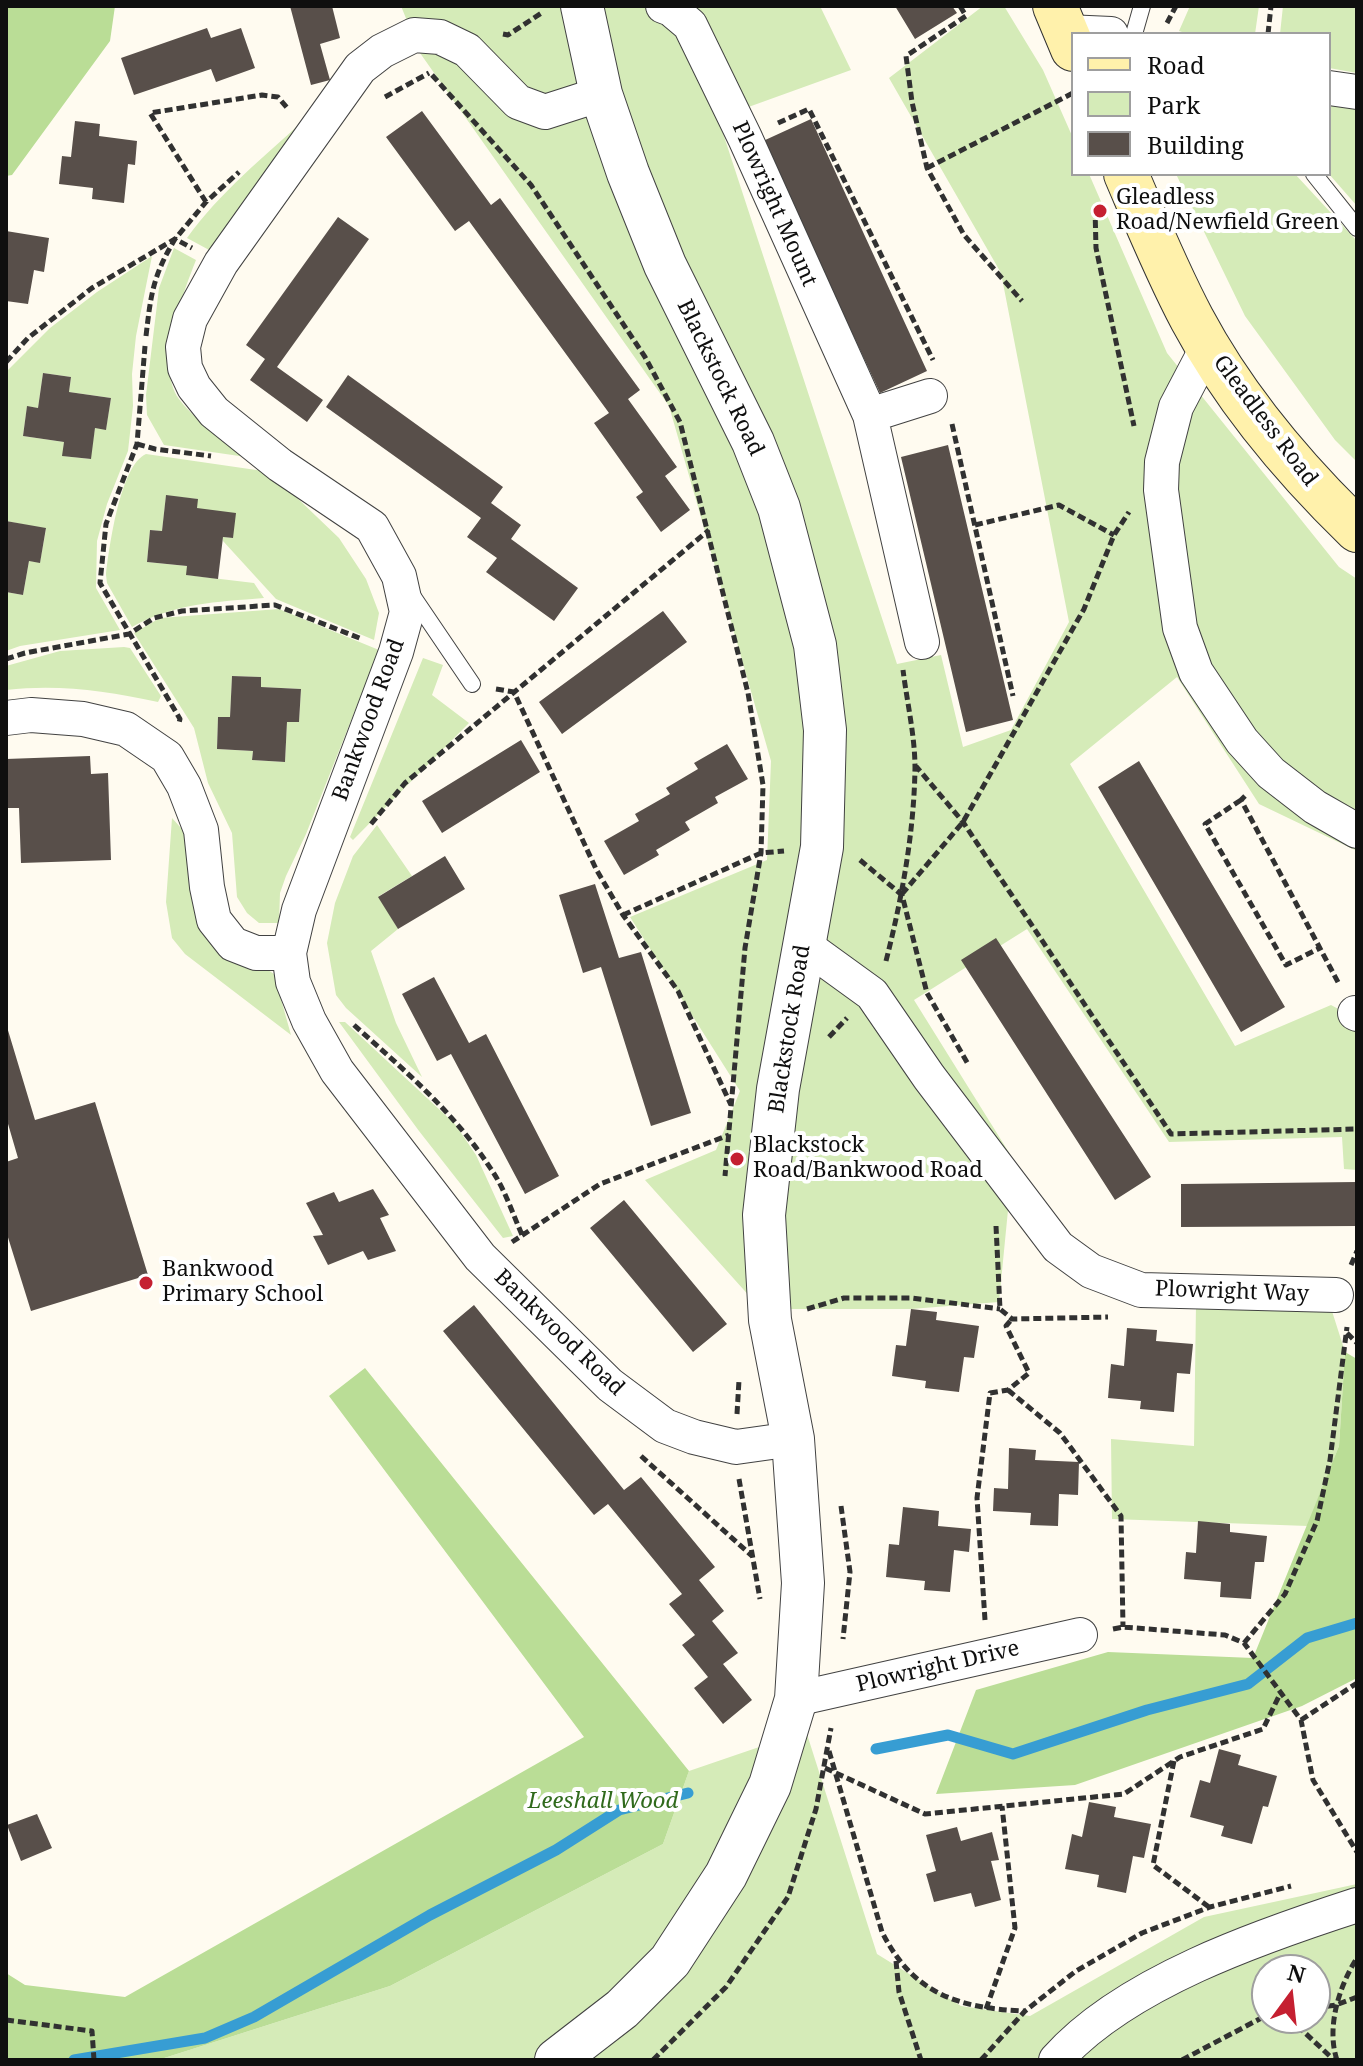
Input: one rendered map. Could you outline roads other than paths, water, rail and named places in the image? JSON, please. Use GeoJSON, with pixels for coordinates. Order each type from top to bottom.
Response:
{"type":"FeatureCollection","features":[{"type":"Feature","properties":{"kind":"main road","name":"Gleadless Road"},"geometry":{"type":"LineString","coordinates":[[1127,176],[1192,319],[1208,346],[1253,413],[1289,459],[1357,530]]}},
{"type":"Feature","properties":{"kind":"street","name":"Plowright Mount"},"geometry":{"type":"LineString","coordinates":[[663,6],[690,25],[745,138],[870,415],[922,642]]}},
{"type":"Feature","properties":{"kind":"street","name":"Blackstock Road"},"geometry":{"type":"LineString","coordinates":[[556,2060],[622,2009],[670,1961],[726,1875],[763,1798],[796,1699],[803,1583],[793,1439],[770,1320],[764,1215],[778,1089],[822,847],[825,730],[815,645],[779,508],[753,442],[665,265],[628,173],[601,94],[562,10]]}},
{"type":"Feature","properties":{"kind":"street"},"geometry":{"type":"LineString","coordinates":[[1064,29],[1092,32]]}},
{"type":"Feature","properties":{"kind":"street","name":"Bankwood Road"},"geometry":{"type":"LineString","coordinates":[[601,94],[545,112],[518,102],[467,50],[440,37],[414,35],[382,51],[360,68],[221,263],[190,319],[183,347],[185,368],[194,387],[214,412],[280,465],[372,527],[399,576],[407,612],[396,652],[299,910],[289,953],[293,982],[309,1021],[337,1071],[480,1257],[610,1385],[665,1426],[694,1437],[736,1447],[793,1439]]}},
{"type":"Feature","properties":{"kind":"street"},"geometry":{"type":"LineString","coordinates":[[1331,88],[1357,92]]}},
{"type":"Feature","properties":{"kind":"street","name":"Gleadless Road"},"geometry":{"type":"LineString","coordinates":[[1208,346],[1176,407],[1162,462],[1161,490],[1180,628],[1196,672],[1242,741],[1271,773],[1315,807],[1357,831]]}},
{"type":"Feature","properties":{"kind":"street"},"geometry":{"type":"LineString","coordinates":[[870,415],[930,396]]}},
{"type":"Feature","properties":{"kind":"street"},"geometry":{"type":"LineString","coordinates":[[6,718],[31,715],[83,719],[126,729],[167,757],[184,786],[201,830],[214,920],[233,944],[256,953],[289,953]]}},
{"type":"Feature","properties":{"kind":"street","name":"Plowright Way"},"geometry":{"type":"LineString","coordinates":[[803,944],[872,994],[929,1077],[1058,1247],[1091,1271],[1141,1290],[1342,1307]]}},
{"type":"Feature","properties":{"kind":"street","name":"Plowright Drive"},"geometry":{"type":"LineString","coordinates":[[796,1699],[1080,1635]]}},
{"type":"Feature","properties":{"kind":"street"},"geometry":{"type":"LineString","coordinates":[[1056,2060],[1073,2041],[1134,1996],[1295,1925],[1357,1905]]}},
{"type":"Feature","properties":{"kind":"lane"},"geometry":{"type":"LineString","coordinates":[[1135,32],[1142,6]]}},
{"type":"Feature","properties":{"kind":"lane"},"geometry":{"type":"LineString","coordinates":[[1316,176],[1357,228]]}},
{"type":"Feature","properties":{"kind":"lane"},"geometry":{"type":"LineString","coordinates":[[399,576],[472,684]]}},
{"type":"Feature","properties":{"kind":"waterway"},"geometry":{"type":"LineString","coordinates":[[876,1749],[948,1735],[1013,1754],[1147,1710],[1248,1684],[1307,1638],[1357,1623]]}},
{"type":"Feature","properties":{"kind":"waterway"},"geometry":{"type":"LineString","coordinates":[[74,2060],[205,2038],[254,2017],[430,1915],[556,1850],[619,1810],[688,1793]]}},
{"type":"Feature","properties":{"kind":"place","name":"Gleadless Road/Newfield Green"},"geometry":{"type":"Point","coordinates":[1100,211]}},
{"type":"Feature","properties":{"kind":"place","name":"Blackstock Road/Bankwood Road"},"geometry":{"type":"Point","coordinates":[737,1159]}},
{"type":"Feature","properties":{"kind":"place","name":"Bankwood Primary School"},"geometry":{"type":"Point","coordinates":[146,1283]}},
{"type":"Feature","properties":{"kind":"park label","name":"Leeshall Wood"},"geometry":{"type":"Point","coordinates":[603,1802]}}]}
